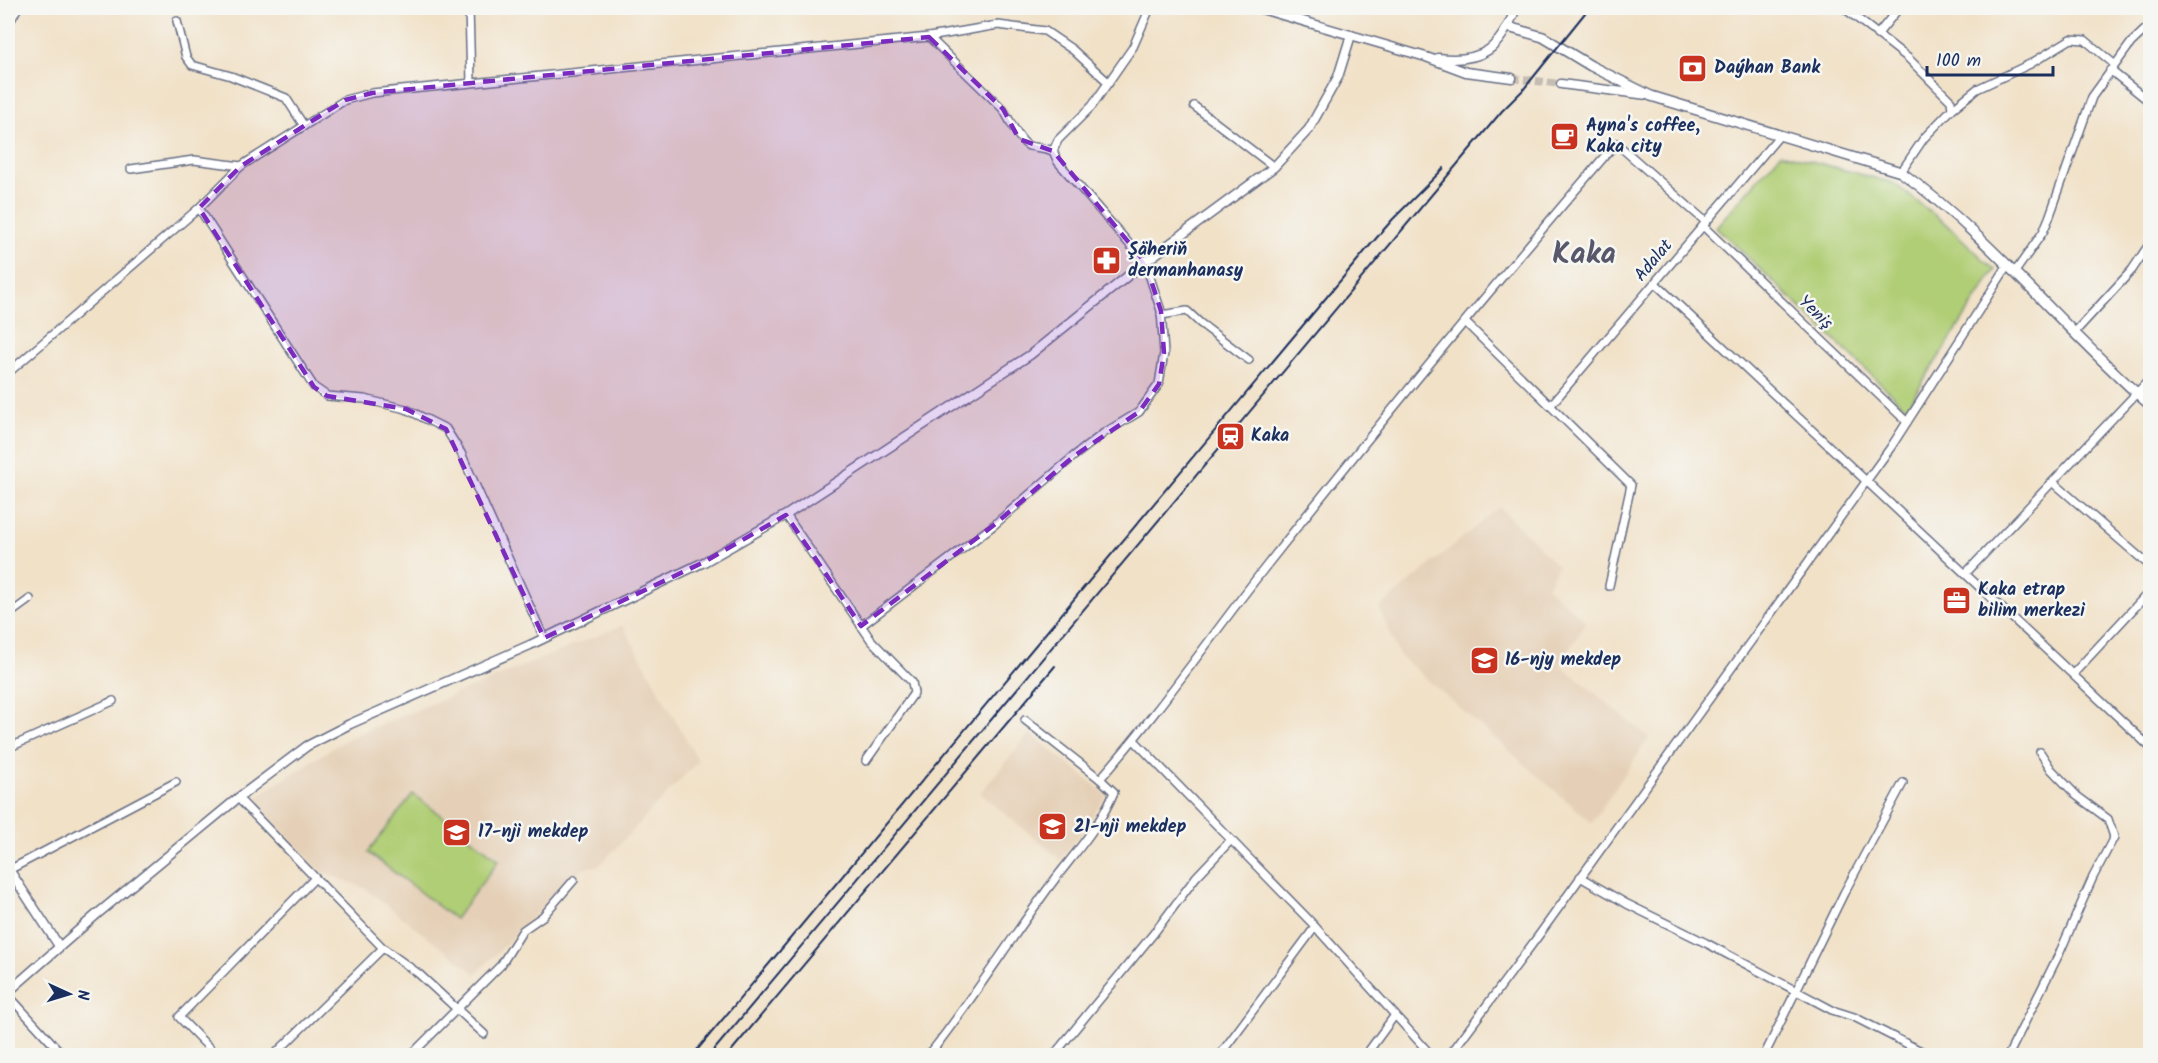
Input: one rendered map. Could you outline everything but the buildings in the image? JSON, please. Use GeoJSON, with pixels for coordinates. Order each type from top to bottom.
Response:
{"type":"FeatureCollection","features":[{"type":"Feature","properties":{"kind":"main road"},"geometry":{"type":"LineString","coordinates":[[1508,27],[1543,37],[1591,66],[1651,96],[1901,172],[1931,194],[2011,268],[2151,405]]}},
{"type":"Feature","properties":{"kind":"street"},"geometry":{"type":"LineString","coordinates":[[8,24],[17,8]]}},
{"type":"Feature","properties":{"kind":"street"},"geometry":{"type":"LineString","coordinates":[[469,8],[471,82]]}},
{"type":"Feature","properties":{"kind":"street"},"geometry":{"type":"LineString","coordinates":[[1053,151],[1058,140],[1092,106],[1109,83],[1133,47],[1150,8]]}},
{"type":"Feature","properties":{"kind":"street"},"geometry":{"type":"LineString","coordinates":[[1258,8],[1426,57],[1466,72],[1512,78]]}},
{"type":"Feature","properties":{"kind":"street"},"geometry":{"type":"LineString","coordinates":[[1426,57],[1458,60],[1480,56],[1498,41],[1508,27],[1516,8]]}},
{"type":"Feature","properties":{"kind":"street"},"geometry":{"type":"LineString","coordinates":[[1844,8],[1908,58],[1951,101],[1952,109]]}},
{"type":"Feature","properties":{"kind":"street"},"geometry":{"type":"LineString","coordinates":[[1877,34],[1899,8]]}},
{"type":"Feature","properties":{"kind":"street"},"geometry":{"type":"LineString","coordinates":[[177,21],[186,57],[192,65],[231,76],[286,98],[304,126]]}},
{"type":"Feature","properties":{"kind":"street"},"geometry":{"type":"LineString","coordinates":[[8,373],[199,208],[241,166],[345,100],[372,93],[471,82],[929,37],[998,25],[1045,31],[1073,50],[1109,83]]}},
{"type":"Feature","properties":{"kind":"street"},"geometry":{"type":"LineString","coordinates":[[1449,1056],[1867,480],[2011,268],[2043,232],[2092,97],[2112,67],[2135,39],[2151,26]]}},
{"type":"Feature","properties":{"kind":"street"},"geometry":{"type":"LineString","coordinates":[[64,1056],[8,994],[59,946],[238,798],[315,742],[350,724],[544,638],[704,562],[786,515],[1030,355],[1145,262],[1274,167],[1309,129],[1338,77],[1351,35]]}},
{"type":"Feature","properties":{"kind":"street"},"geometry":{"type":"LineString","coordinates":[[861,626],[994,525],[1074,456],[1104,433],[1139,412],[1160,384],[1164,353],[1161,315],[1145,262],[1058,162],[1053,151],[1042,146],[1028,146],[1019,139],[1003,109],[929,37]]}},
{"type":"Feature","properties":{"kind":"street"},"geometry":{"type":"LineString","coordinates":[[1901,172],[1924,138],[1952,109],[1977,89],[2030,64],[2072,39],[2085,40],[2151,102]]}},
{"type":"Feature","properties":{"kind":"street"},"geometry":{"type":"LineString","coordinates":[[1561,84],[1651,96]]}},
{"type":"Feature","properties":{"kind":"street"},"geometry":{"type":"LineString","coordinates":[[1194,106],[1274,167]]}},
{"type":"Feature","properties":{"kind":"street","name":"Adalat"},"geometry":{"type":"LineString","coordinates":[[1551,405],[1779,136]]}},
{"type":"Feature","properties":{"kind":"street","name":"Yeniş"},"geometry":{"type":"LineString","coordinates":[[1465,322],[1616,143],[1704,224],[1907,422]]}},
{"type":"Feature","properties":{"kind":"street"},"geometry":{"type":"LineString","coordinates":[[131,168],[194,160],[241,166]]}},
{"type":"Feature","properties":{"kind":"street"},"geometry":{"type":"LineString","coordinates":[[199,208],[314,387],[327,396],[364,399],[406,409],[446,429],[461,453],[544,638]]}},
{"type":"Feature","properties":{"kind":"street"},"geometry":{"type":"LineString","coordinates":[[2075,332],[2132,270],[2151,243]]}},
{"type":"Feature","properties":{"kind":"street"},"geometry":{"type":"LineString","coordinates":[[1655,283],[2151,747]]}},
{"type":"Feature","properties":{"kind":"street"},"geometry":{"type":"LineString","coordinates":[[1161,315],[1187,311],[1249,360]]}},
{"type":"Feature","properties":{"kind":"street"},"geometry":{"type":"LineString","coordinates":[[1100,779],[1134,740],[1267,566],[1465,322],[1630,484],[1609,586]]}},
{"type":"Feature","properties":{"kind":"street"},"geometry":{"type":"LineString","coordinates":[[1966,573],[2151,379]]}},
{"type":"Feature","properties":{"kind":"street"},"geometry":{"type":"LineString","coordinates":[[2053,482],[2151,566]]}},
{"type":"Feature","properties":{"kind":"street"},"geometry":{"type":"LineString","coordinates":[[786,515],[871,640],[912,682],[914,693],[866,761]]}},
{"type":"Feature","properties":{"kind":"street"},"geometry":{"type":"LineString","coordinates":[[2073,674],[2151,591]]}},
{"type":"Feature","properties":{"kind":"street"},"geometry":{"type":"LineString","coordinates":[[8,615],[30,599]]}},
{"type":"Feature","properties":{"kind":"street"},"geometry":{"type":"LineString","coordinates":[[8,748],[113,701]]}},
{"type":"Feature","properties":{"kind":"street"},"geometry":{"type":"LineString","coordinates":[[925,1056],[932,1051],[966,1007],[1046,891],[1106,812],[1114,792],[1025,720]]}},
{"type":"Feature","properties":{"kind":"street"},"geometry":{"type":"LineString","coordinates":[[1134,740],[1315,927],[1432,1056]]}},
{"type":"Feature","properties":{"kind":"street"},"geometry":{"type":"LineString","coordinates":[[2008,1056],[2114,837],[2108,819],[2078,796],[2051,769],[2040,752]]}},
{"type":"Feature","properties":{"kind":"street"},"geometry":{"type":"LineString","coordinates":[[59,946],[8,869],[176,782]]}},
{"type":"Feature","properties":{"kind":"street"},"geometry":{"type":"LineString","coordinates":[[1764,1056],[1844,893],[1903,783]]}},
{"type":"Feature","properties":{"kind":"street"},"geometry":{"type":"LineString","coordinates":[[238,798],[383,948],[419,974],[484,1034]]}},
{"type":"Feature","properties":{"kind":"street"},"geometry":{"type":"LineString","coordinates":[[1053,1056],[1154,933],[1196,877],[1231,840]]}},
{"type":"Feature","properties":{"kind":"street"},"geometry":{"type":"LineString","coordinates":[[1580,877],[1627,904],[1796,991],[1930,1056]]}},
{"type":"Feature","properties":{"kind":"street"},"geometry":{"type":"LineString","coordinates":[[217,1056],[179,1017],[314,879]]}},
{"type":"Feature","properties":{"kind":"street"},"geometry":{"type":"LineString","coordinates":[[410,1056],[501,965],[523,930],[543,916],[574,880]]}},
{"type":"Feature","properties":{"kind":"street"},"geometry":{"type":"LineString","coordinates":[[1219,1056],[1315,927]]}},
{"type":"Feature","properties":{"kind":"street"},"geometry":{"type":"LineString","coordinates":[[273,1056],[324,1003],[383,948]]}},
{"type":"Feature","properties":{"kind":"street"},"geometry":{"type":"LineString","coordinates":[[1365,1056],[1395,1015]]}},
{"type":"Feature","properties":{"kind":"highlighted area"},"geometry":{"type":"Polygon","coordinates":[[[929,37],[1003,109],[1019,139],[1053,151],[1145,262],[1161,311],[1164,353],[1159,384],[1139,412],[1074,456],[994,525],[861,626],[786,515],[704,562],[544,638],[446,429],[406,409],[327,396],[314,387],[199,208],[241,166],[345,100],[372,93],[929,37]]]}},
{"type":"Feature","properties":{"kind":"shaded area","name":"16-njy mekdep"},"geometry":{"type":"Polygon","coordinates":[[[1499,507],[1558,566],[1547,587],[1586,622],[1561,665],[1649,738],[1592,823],[1399,655],[1379,608],[1499,507]]]}},
{"type":"Feature","properties":{"kind":"shaded area","name":"17-nji mekdep"},"geometry":{"type":"Polygon","coordinates":[[[623,625],[698,761],[600,865],[581,869],[476,974],[364,888],[320,871],[253,799],[348,738],[623,625]]]}},
{"type":"Feature","properties":{"kind":"shaded area","name":"21-nji mekdep"},"geometry":{"type":"Polygon","coordinates":[[[1030,733],[1107,795],[1061,860],[980,793],[1030,733]]]}},
{"type":"Feature","properties":{"kind":"green space"},"geometry":{"type":"Polygon","coordinates":[[[1781,153],[1893,183],[1945,223],[1995,270],[1906,408],[1716,227],[1781,153]]]}},
{"type":"Feature","properties":{"kind":"green space"},"geometry":{"type":"Polygon","coordinates":[[[413,794],[499,860],[455,919],[368,852],[413,794]]]}},
{"type":"Feature","properties":{"kind":"tunnel"},"geometry":{"type":"LineString","coordinates":[[1512,78],[1561,84]]}},
{"type":"Feature","properties":{"kind":"railway"},"geometry":{"type":"LineString","coordinates":[[709,1056],[1502,111],[1523,90],[1589,8]]}},
{"type":"Feature","properties":{"kind":"railway"},"geometry":{"type":"LineString","coordinates":[[692,1056],[1366,250],[1393,219],[1444,168]]}},
{"type":"Feature","properties":{"kind":"railway"},"geometry":{"type":"LineString","coordinates":[[727,1056],[1055,666]]}},
{"type":"Feature","properties":{"kind":"place","name":"Daýhan Bank"},"geometry":{"type":"Point","coordinates":[1693,68]}},
{"type":"Feature","properties":{"kind":"place","name":"Ayna's coffee, Kaka city"},"geometry":{"type":"Point","coordinates":[1565,136]}},
{"type":"Feature","properties":{"kind":"place","name":"Şäheriň dermanhanasy"},"geometry":{"type":"Point","coordinates":[1107,260]}},
{"type":"Feature","properties":{"kind":"place","name":"Kaka"},"geometry":{"type":"Point","coordinates":[1230,436]}},
{"type":"Feature","properties":{"kind":"place","name":"Kaka etrap bilim merkezi"},"geometry":{"type":"Point","coordinates":[1957,600]}},
{"type":"Feature","properties":{"kind":"place","name":"16-njy mekdep"},"geometry":{"type":"Point","coordinates":[1484,660]}},
{"type":"Feature","properties":{"kind":"place","name":"21-nji mekdep"},"geometry":{"type":"Point","coordinates":[1053,827]}},
{"type":"Feature","properties":{"kind":"place","name":"17-nji mekdep"},"geometry":{"type":"Point","coordinates":[457,832]}},
{"type":"Feature","properties":{"kind":"district","name":"Kaka"},"geometry":{"type":"Point","coordinates":[1584,255]}}]}
